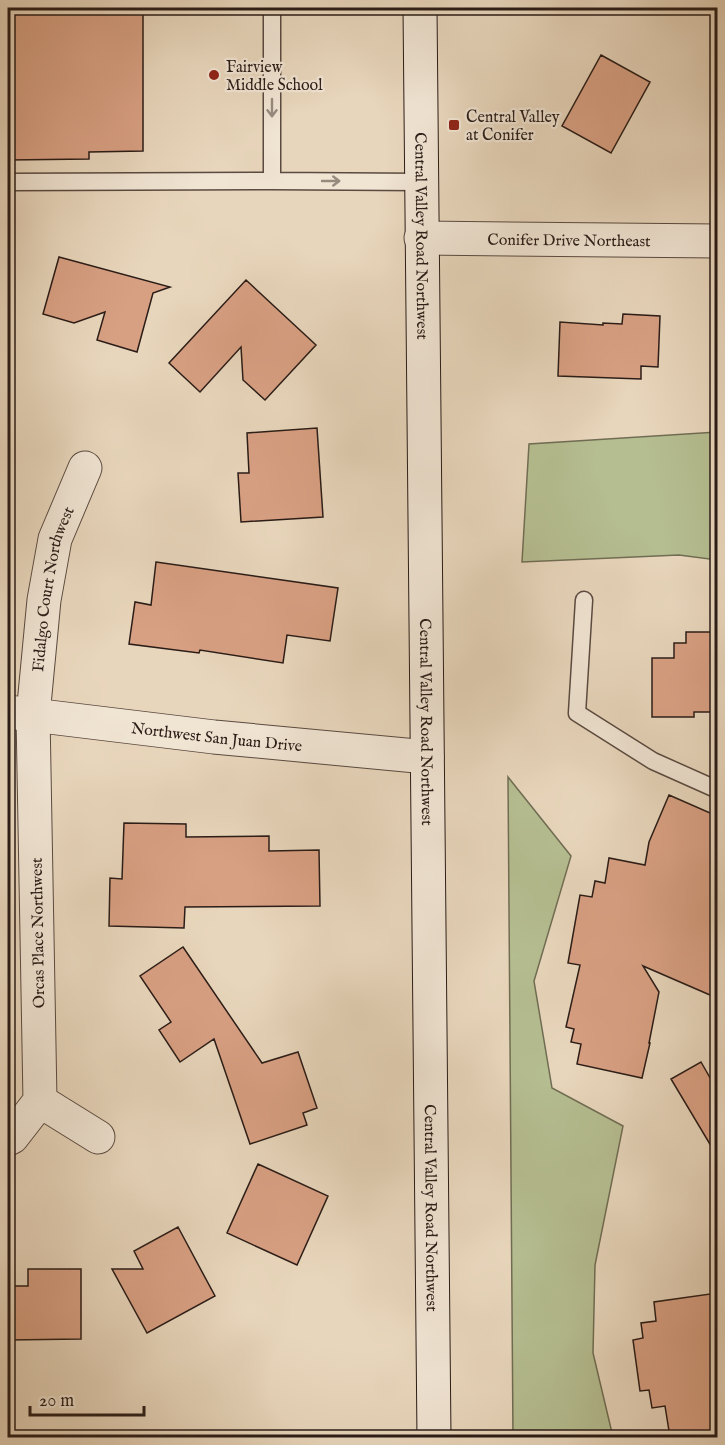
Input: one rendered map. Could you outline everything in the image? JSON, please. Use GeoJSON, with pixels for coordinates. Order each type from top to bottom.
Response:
{"type":"FeatureCollection","features":[{"type":"Feature","properties":{"kind":"street","name":"Central Valley Road Northwest"},"geometry":{"type":"LineString","coordinates":[[420,8],[434,1437]]}},
{"type":"Feature","properties":{"kind":"street","name":"Conifer Drive Northeast"},"geometry":{"type":"LineString","coordinates":[[421,237],[717,241]]}},
{"type":"Feature","properties":{"kind":"street","name":"Fidalgo Court Northwest"},"geometry":{"type":"LineString","coordinates":[[20,714],[55,539],[85,468]]}},
{"type":"Feature","properties":{"kind":"street","name":"Northwest San Juan Drive"},"geometry":{"type":"LineString","coordinates":[[20,714],[213,737],[428,757]]}},
{"type":"Feature","properties":{"kind":"street","name":"Orcas Place Northwest"},"geometry":{"type":"LineString","coordinates":[[20,714],[40,1101]]}},
{"type":"Feature","properties":{"kind":"street"},"geometry":{"type":"LineString","coordinates":[[8,1138],[12,1137],[40,1101],[98,1137]]}},
{"type":"Feature","properties":{"kind":"lane"},"geometry":{"type":"LineString","coordinates":[[272,8],[272,181]]}},
{"type":"Feature","properties":{"kind":"lane"},"geometry":{"type":"LineString","coordinates":[[8,182],[421,182]]}},
{"type":"Feature","properties":{"kind":"lane"},"geometry":{"type":"LineString","coordinates":[[584,600],[577,713],[652,761],[717,790]]}},
{"type":"Feature","properties":{"kind":"green space"},"geometry":{"type":"Polygon","coordinates":[[[717,432],[717,560],[679,555],[522,562],[529,444],[717,432]]]}},
{"type":"Feature","properties":{"kind":"green space"},"geometry":{"type":"Polygon","coordinates":[[[508,777],[571,856],[534,981],[552,1088],[623,1126],[595,1265],[593,1353],[613,1437],[513,1437],[508,777]]]}},
{"type":"Feature","properties":{"kind":"building"},"geometry":{"type":"Polygon","coordinates":[[[8,8],[143,8],[143,151],[89,152],[89,159],[8,160],[8,8]]]}},
{"type":"Feature","properties":{"kind":"building"},"geometry":{"type":"Polygon","coordinates":[[[601,55],[650,82],[611,153],[562,126],[601,55]]]}},
{"type":"Feature","properties":{"kind":"building"},"geometry":{"type":"Polygon","coordinates":[[[59,257],[170,287],[153,293],[137,352],[97,340],[105,312],[74,323],[43,314],[59,257]]]}},
{"type":"Feature","properties":{"kind":"building"},"geometry":{"type":"Polygon","coordinates":[[[246,280],[316,345],[265,400],[243,380],[241,347],[200,392],[169,363],[246,280]]]}},
{"type":"Feature","properties":{"kind":"building"},"geometry":{"type":"Polygon","coordinates":[[[623,314],[660,316],[658,367],[641,366],[641,379],[558,376],[560,322],[622,324],[623,314]]]}},
{"type":"Feature","properties":{"kind":"building"},"geometry":{"type":"Polygon","coordinates":[[[317,428],[323,517],[241,522],[238,473],[249,473],[247,433],[317,428]]]}},
{"type":"Feature","properties":{"kind":"building"},"geometry":{"type":"Polygon","coordinates":[[[156,562],[338,588],[330,641],[287,635],[283,663],[200,650],[199,653],[129,644],[135,602],[151,605],[156,562]]]}},
{"type":"Feature","properties":{"kind":"building"},"geometry":{"type":"Polygon","coordinates":[[[686,632],[717,632],[717,712],[694,712],[694,717],[652,717],[652,658],[674,658],[674,643],[686,643],[686,632]]]}},
{"type":"Feature","properties":{"kind":"building"},"geometry":{"type":"Polygon","coordinates":[[[669,795],[717,816],[717,998],[643,966],[659,992],[642,1078],[577,1064],[581,1044],[571,1042],[574,1029],[566,1027],[580,965],[568,963],[580,895],[592,897],[595,881],[605,883],[609,858],[645,865],[649,842],[669,795]]]}},
{"type":"Feature","properties":{"kind":"building"},"geometry":{"type":"Polygon","coordinates":[[[124,823],[186,824],[186,837],[269,836],[269,851],[319,850],[320,906],[185,907],[184,928],[109,926],[110,878],[122,879],[124,823]]]}},
{"type":"Feature","properties":{"kind":"building"},"geometry":{"type":"Polygon","coordinates":[[[183,947],[262,1063],[298,1052],[317,1108],[303,1113],[307,1125],[250,1144],[214,1039],[180,1062],[159,1030],[171,1022],[140,976],[183,947]]]}},
{"type":"Feature","properties":{"kind":"building"},"geometry":{"type":"Polygon","coordinates":[[[701,1062],[717,1090],[717,1156],[671,1079],[701,1062]]]}},
{"type":"Feature","properties":{"kind":"building"},"geometry":{"type":"Polygon","coordinates":[[[258,1164],[328,1196],[297,1265],[227,1233],[258,1164]]]}},
{"type":"Feature","properties":{"kind":"building"},"geometry":{"type":"Polygon","coordinates":[[[178,1227],[215,1296],[147,1333],[112,1269],[143,1269],[134,1251],[178,1227]]]}},
{"type":"Feature","properties":{"kind":"building"},"geometry":{"type":"Polygon","coordinates":[[[28,1269],[81,1269],[81,1339],[8,1340],[8,1286],[28,1286],[28,1269]]]}},
{"type":"Feature","properties":{"kind":"building"},"geometry":{"type":"Polygon","coordinates":[[[717,1293],[717,1437],[670,1437],[665,1406],[652,1408],[649,1390],[640,1391],[633,1340],[643,1338],[641,1323],[656,1321],[654,1302],[717,1293]]]}},
{"type":"Feature","properties":{"kind":"place","name":"Fairview Middle School"},"geometry":{"type":"Point","coordinates":[214,75]}},
{"type":"Feature","properties":{"kind":"place","name":"Central Valley at Conifer"},"geometry":{"type":"Point","coordinates":[454,125]}}]}
